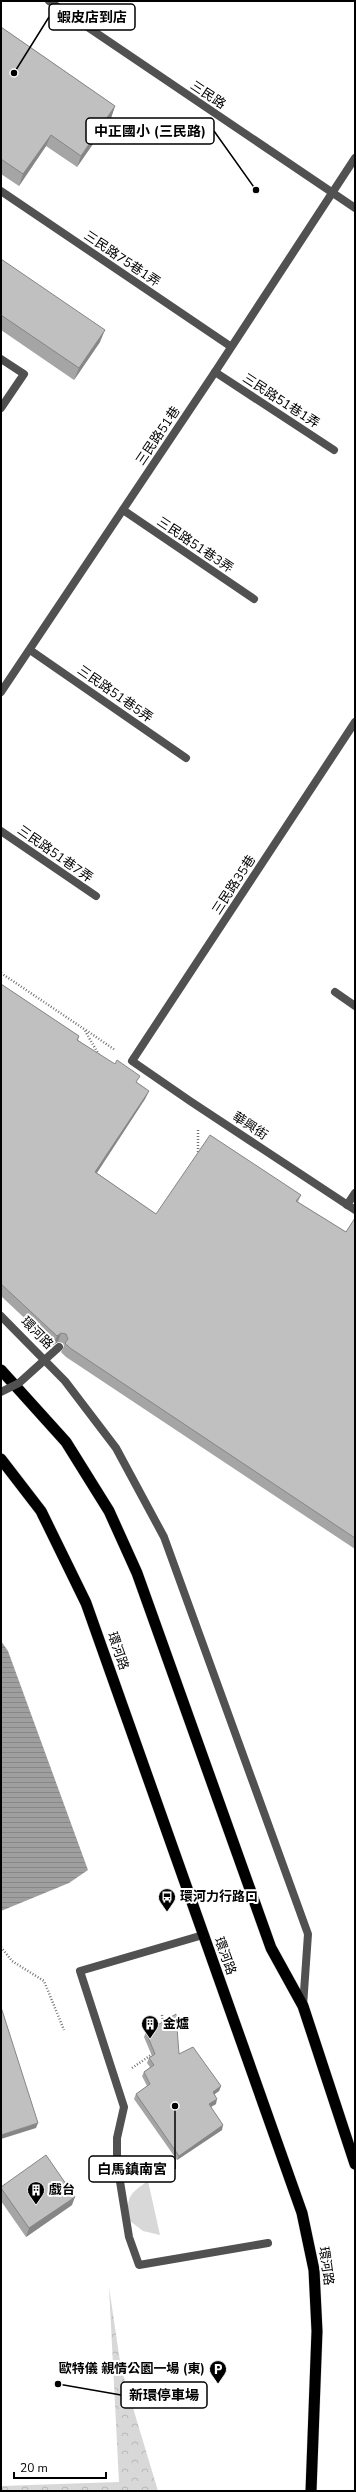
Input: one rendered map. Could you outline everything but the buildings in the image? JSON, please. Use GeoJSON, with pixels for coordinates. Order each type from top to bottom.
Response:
{"type":"FeatureCollection","features":[{"type":"Feature","properties":{"kind":"highway","name":"環河路"},"geometry":{"type":"LineString","coordinates":[[1,1370],[10,1378],[66,1442],[109,1511],[137,1573],[271,1948],[302,2006],[355,2164]]}},
{"type":"Feature","properties":{"kind":"highway","name":"環河路"},"geometry":{"type":"LineString","coordinates":[[1,1459],[41,1511],[86,1603],[302,2213],[314,2270],[317,2330],[311,2491]]}},
{"type":"Feature","properties":{"kind":"street","name":"三民路"},"geometry":{"type":"LineString","coordinates":[[49,1],[58,3],[355,208]]}},
{"type":"Feature","properties":{"kind":"street","name":"三民路51巷"},"geometry":{"type":"LineString","coordinates":[[1,692],[215,372],[230,346],[331,191],[355,158]]}},
{"type":"Feature","properties":{"kind":"street","name":"三民路75巷1弄"},"geometry":{"type":"LineString","coordinates":[[1,191],[230,346]]}},
{"type":"Feature","properties":{"kind":"street"},"geometry":{"type":"LineString","coordinates":[[1,359],[24,374],[1,408]]}},
{"type":"Feature","properties":{"kind":"street","name":"三民路51巷1弄"},"geometry":{"type":"LineString","coordinates":[[215,372],[334,450]]}},
{"type":"Feature","properties":{"kind":"street","name":"三民路51巷3弄"},"geometry":{"type":"LineString","coordinates":[[123,510],[254,599]]}},
{"type":"Feature","properties":{"kind":"street","name":"三民路51巷5弄"},"geometry":{"type":"LineString","coordinates":[[30,650],[186,758]]}},
{"type":"Feature","properties":{"kind":"street","name":"三民路35巷"},"geometry":{"type":"LineString","coordinates":[[132,1061],[355,722]]}},
{"type":"Feature","properties":{"kind":"street","name":"三民路51巷7弄"},"geometry":{"type":"LineString","coordinates":[[1,831],[96,896]]}},
{"type":"Feature","properties":{"kind":"street"},"geometry":{"type":"LineString","coordinates":[[335,992],[355,1006]]}},
{"type":"Feature","properties":{"kind":"street","name":"華興街"},"geometry":{"type":"LineString","coordinates":[[132,1061],[355,1210]]}},
{"type":"Feature","properties":{"kind":"street"},"geometry":{"type":"LineString","coordinates":[[347,1205],[355,1193]]}},
{"type":"Feature","properties":{"kind":"street","name":"環河路"},"geometry":{"type":"LineString","coordinates":[[1,1316],[65,1381],[116,1448],[164,1537],[308,1934],[302,2006]]}},
{"type":"Feature","properties":{"kind":"street"},"geometry":{"type":"LineString","coordinates":[[1,1392],[19,1383],[58,1347]]}},
{"type":"Feature","properties":{"kind":"street"},"geometry":{"type":"LineString","coordinates":[[203,1935],[80,1971],[124,2107],[117,2138],[117,2163],[129,2237],[139,2265],[268,2243]]}},
{"type":"Feature","properties":{"kind":"path"},"geometry":{"type":"LineString","coordinates":[[1,973],[132,1061]]}},
{"type":"Feature","properties":{"kind":"path"},"geometry":{"type":"LineString","coordinates":[[84,1029],[101,1059]]}},
{"type":"Feature","properties":{"kind":"path"},"geometry":{"type":"LineString","coordinates":[[198,1125],[198,1156]]}},
{"type":"Feature","properties":{"kind":"path"},"geometry":{"type":"LineString","coordinates":[[1,1947],[12,1961],[44,1981],[64,2030]]}},
{"type":"Feature","properties":{"kind":"path"},"geometry":{"type":"LineString","coordinates":[[162,2015],[164,2030]]}},
{"type":"Feature","properties":{"kind":"path"},"geometry":{"type":"LineString","coordinates":[[115,2080],[159,2050]]}},
{"type":"Feature","properties":{"kind":"green space"},"geometry":{"type":"Polygon","coordinates":[[[148,2181],[160,2235],[143,2231],[130,2221],[128,2202],[130,2197],[136,2190],[148,2181]]]}},
{"type":"Feature","properties":{"kind":"green space"},"geometry":{"type":"Polygon","coordinates":[[[109,2287],[121,2368],[158,2491],[1,2491],[1,2486],[119,2482],[109,2287]]]}},
{"type":"Feature","properties":{"kind":"shaded area"},"geometry":{"type":"Polygon","coordinates":[[[1,1641],[8,1651],[88,1870],[69,1883],[1,1911],[1,1641]]]}},
{"type":"Feature","properties":{"kind":"place","name":"蝦皮店到店"},"geometry":{"type":"Point","coordinates":[14,73]}},
{"type":"Feature","properties":{"kind":"place","name":"中正國小 (三民路)"},"geometry":{"type":"Point","coordinates":[256,190]}},
{"type":"Feature","properties":{"kind":"place","name":"環河力行路口"},"geometry":{"type":"Point","coordinates":[167,1912]}},
{"type":"Feature","properties":{"kind":"place","name":"金爐"},"geometry":{"type":"Point","coordinates":[150,2039]}},
{"type":"Feature","properties":{"kind":"place","name":"白馬鎮南宮"},"geometry":{"type":"Point","coordinates":[175,2106]}},
{"type":"Feature","properties":{"kind":"place","name":"戲台"},"geometry":{"type":"Point","coordinates":[36,2205]}},
{"type":"Feature","properties":{"kind":"place","name":"新環停車場"},"geometry":{"type":"Point","coordinates":[58,2384]}},
{"type":"Feature","properties":{"kind":"place","name":"歐特儀 親情公園一場 (東)"},"geometry":{"type":"Point","coordinates":[218,2384]}}]}
